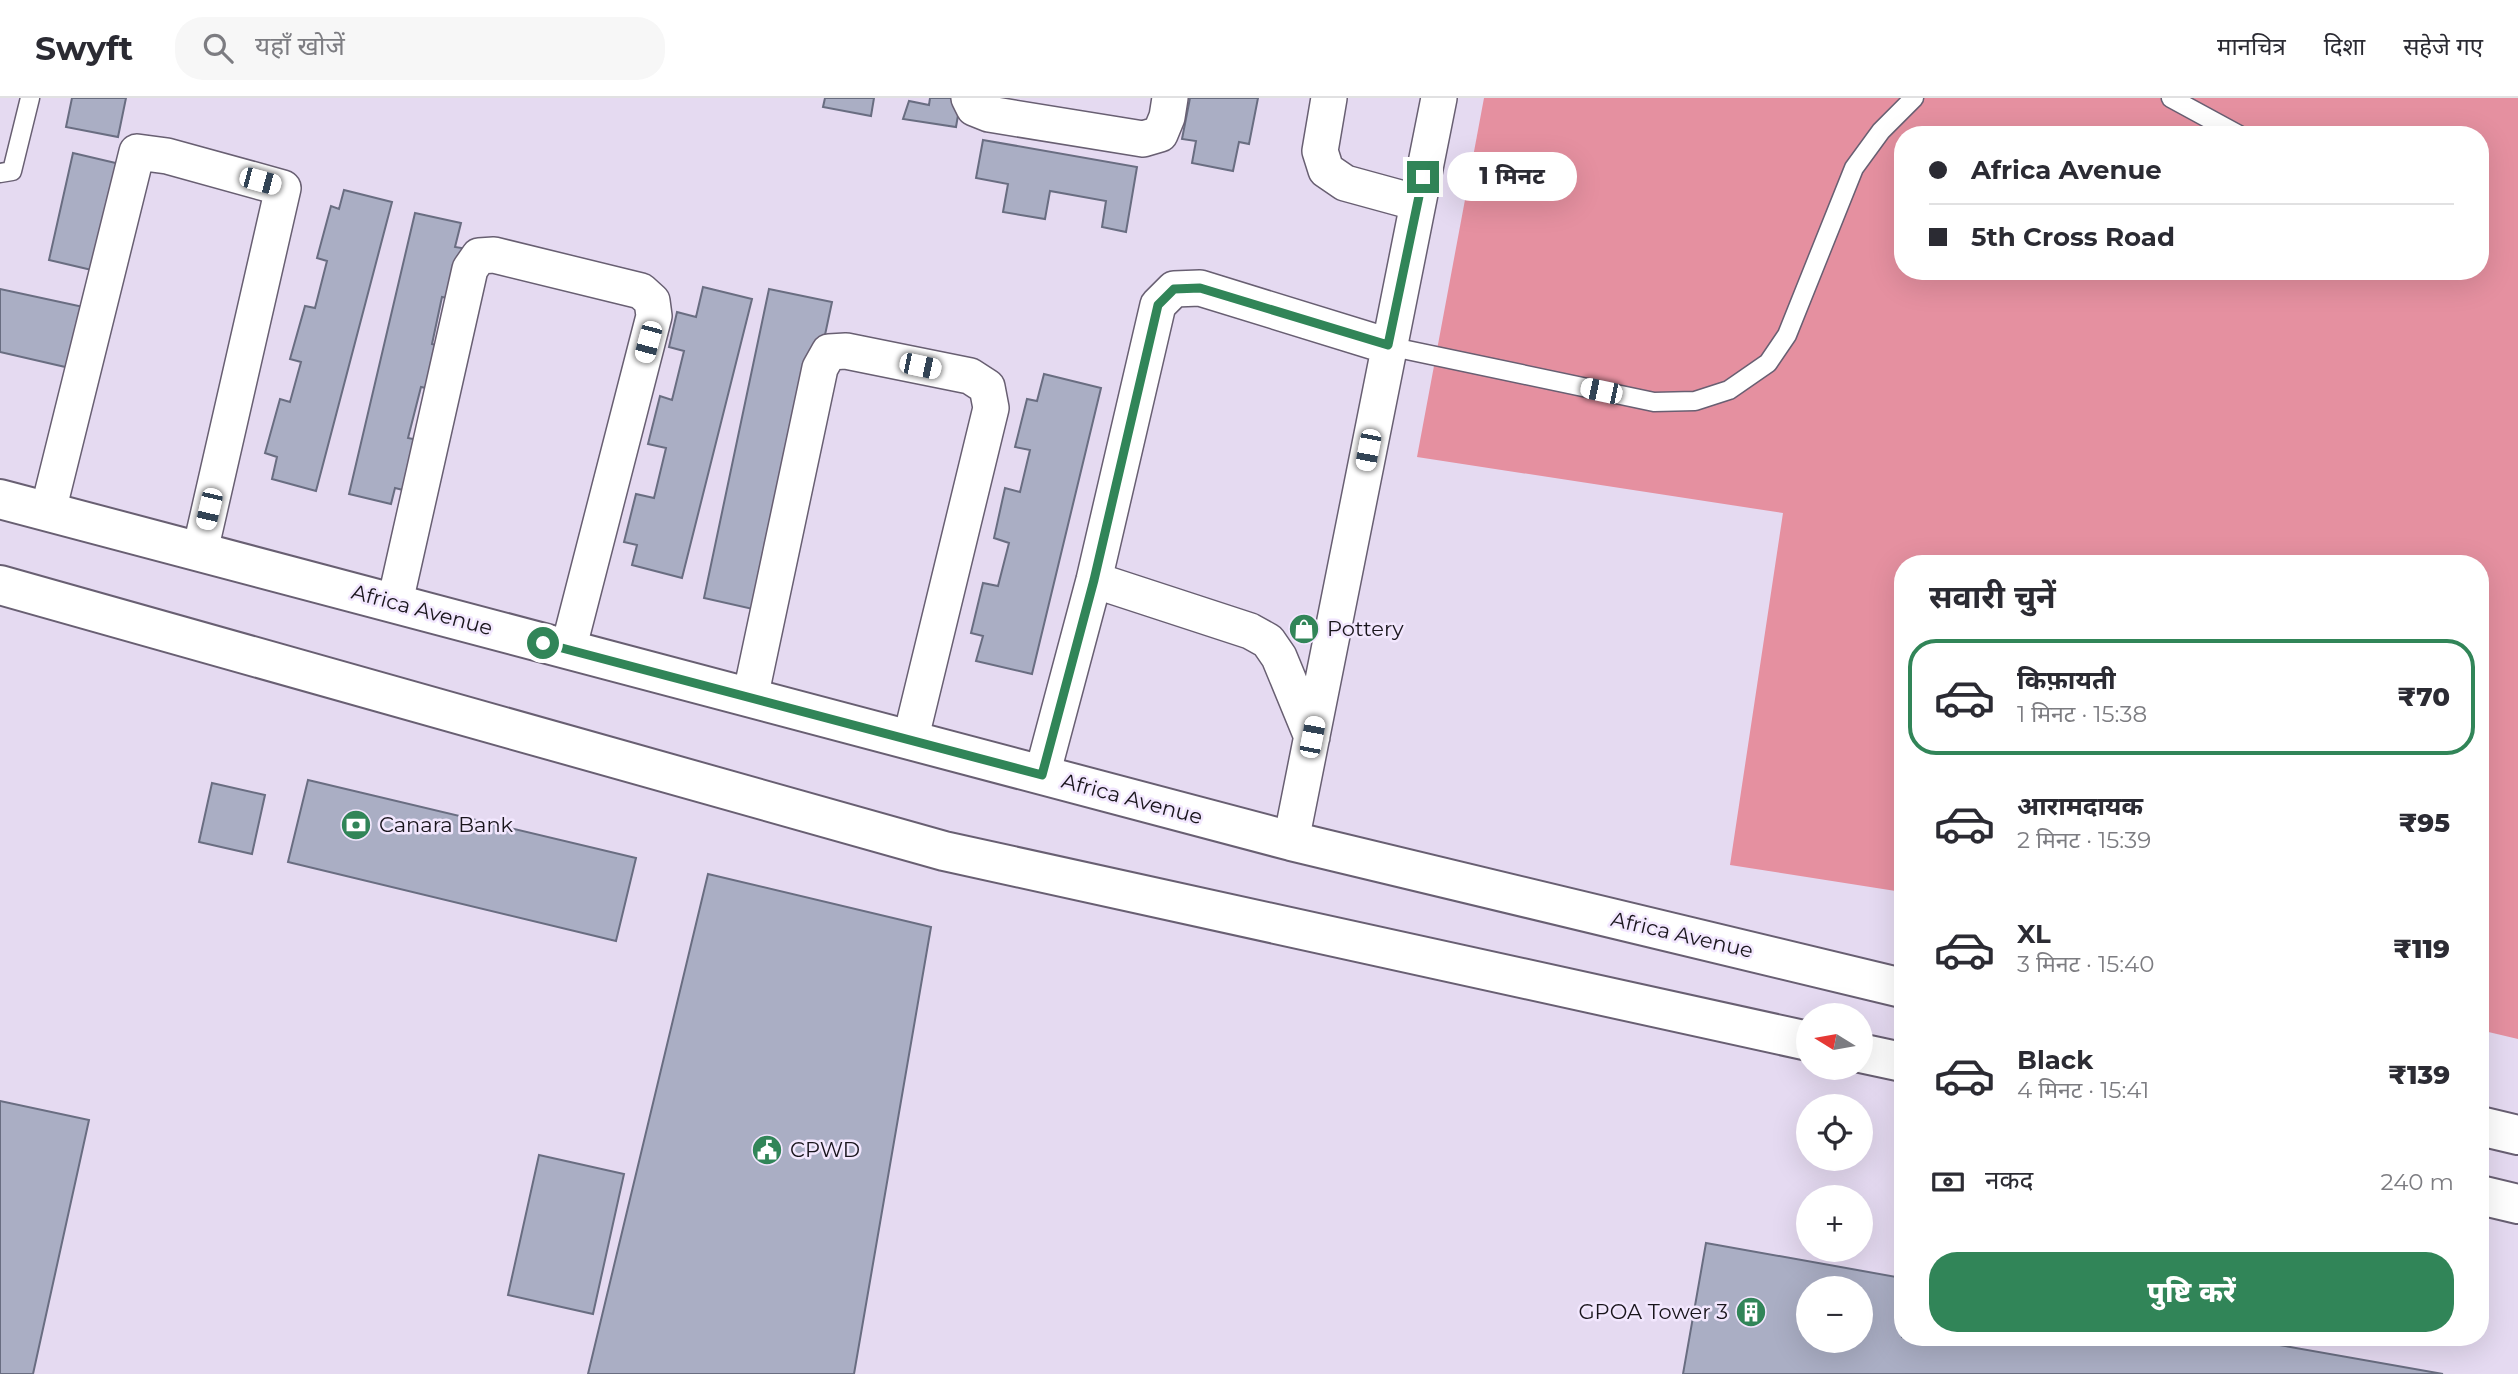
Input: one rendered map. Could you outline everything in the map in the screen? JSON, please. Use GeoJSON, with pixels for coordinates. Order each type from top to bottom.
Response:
{"type":"FeatureCollection","features":[{"type":"Feature","properties":{"kind":"main road","name":"Africa Avenue"},"geometry":{"type":"LineString","coordinates":[[0,499],[1291,841],[1894,986]]}},
{"type":"Feature","properties":{"kind":"main road"},"geometry":{"type":"LineString","coordinates":[[0,585],[944,851],[1796,1038]]}},
{"type":"Feature","properties":{"kind":"main road"},"geometry":{"type":"LineString","coordinates":[[1873,1056],[1894,1060]]}},
{"type":"Feature","properties":{"kind":"main road"},"geometry":{"type":"LineString","coordinates":[[2489,1128],[2518,1135]]}},
{"type":"Feature","properties":{"kind":"main road"},"geometry":{"type":"LineString","coordinates":[[2489,1197],[2518,1203]]}},
{"type":"Feature","properties":{"kind":"street"},"geometry":{"type":"LineString","coordinates":[[969,98],[974,108],[989,114],[1143,139],[1160,134],[1167,117],[1170,98]]}},
{"type":"Feature","properties":{"kind":"street"},"geometry":{"type":"LineString","coordinates":[[1329,98],[1321,151],[1326,170],[1345,183],[1418,203]]}},
{"type":"Feature","properties":{"kind":"street"},"geometry":{"type":"LineString","coordinates":[[1291,841],[1439,98]]}},
{"type":"Feature","properties":{"kind":"street"},"geometry":{"type":"LineString","coordinates":[[48,512],[138,152],[167,156],[283,188],[200,551]]}},
{"type":"Feature","properties":{"kind":"street"},"geometry":{"type":"LineString","coordinates":[[395,602],[470,269],[479,256],[494,254],[641,291],[652,301],[654,316],[568,650]]}},
{"type":"Feature","properties":{"kind":"street"},"geometry":{"type":"LineString","coordinates":[[1042,775],[1094,580],[1158,305],[1174,289],[1200,288],[1388,345]]}},
{"type":"Feature","properties":{"kind":"street"},"geometry":{"type":"LineString","coordinates":[[750,698],[820,368],[829,352],[846,351],[970,376],[987,387],[991,408],[910,741]]}},
{"type":"Feature","properties":{"kind":"street"},"geometry":{"type":"LineString","coordinates":[[1094,580],[1250,631],[1268,640],[1279,657],[1312,737]]}},
{"type":"Feature","properties":{"kind":"lane"},"geometry":{"type":"LineString","coordinates":[[0,173],[12,171],[30,98]]}},
{"type":"Feature","properties":{"kind":"lane"},"geometry":{"type":"LineString","coordinates":[[1388,345],[1654,402],[1695,401],[1729,390],[1768,363],[1787,335],[1854,168],[1881,131],[1914,98]]}},
{"type":"Feature","properties":{"kind":"lane"},"geometry":{"type":"LineString","coordinates":[[2171,98],[2222,126]]}},
{"type":"Feature","properties":{"kind":"shaded area"},"geometry":{"type":"Polygon","coordinates":[[[1484,98],[2518,98],[2518,1039],[2489,1032],[2489,555],[1894,555],[1894,891],[1730,865],[1783,513],[1417,457],[1484,98]]]}},
{"type":"Feature","properties":{"kind":"building"},"geometry":{"type":"Polygon","coordinates":[[[72,98],[126,98],[118,137],[66,127],[72,98]]]}},
{"type":"Feature","properties":{"kind":"building"},"geometry":{"type":"Polygon","coordinates":[[[825,98],[874,98],[871,116],[823,107],[825,98]]]}},
{"type":"Feature","properties":{"kind":"building"},"geometry":{"type":"Polygon","coordinates":[[[930,98],[961,98],[956,127],[903,119],[909,101],[929,105],[930,98]]]}},
{"type":"Feature","properties":{"kind":"building"},"geometry":{"type":"Polygon","coordinates":[[[1190,98],[1258,98],[1249,144],[1239,142],[1233,171],[1192,163],[1196,141],[1182,139],[1190,98]]]}},
{"type":"Feature","properties":{"kind":"building"},"geometry":{"type":"Polygon","coordinates":[[[983,140],[1137,167],[1126,232],[1102,227],[1106,201],[1050,191],[1045,219],[1003,212],[1008,184],[976,178],[983,140]]]}},
{"type":"Feature","properties":{"kind":"building"},"geometry":{"type":"Polygon","coordinates":[[[73,153],[120,164],[96,271],[49,260],[73,153]]]}},
{"type":"Feature","properties":{"kind":"building"},"geometry":{"type":"Polygon","coordinates":[[[344,190],[392,202],[316,491],[272,479],[277,457],[265,453],[280,399],[290,402],[301,362],[290,359],[305,306],[315,308],[327,261],[317,258],[331,206],[339,209],[344,190]]]}},
{"type":"Feature","properties":{"kind":"building"},"geometry":{"type":"Polygon","coordinates":[[[415,213],[461,223],[455,247],[468,249],[456,300],[442,297],[432,344],[445,347],[435,390],[421,387],[408,438],[423,441],[411,492],[395,488],[391,504],[349,494],[415,213]]]}},
{"type":"Feature","properties":{"kind":"building"},"geometry":{"type":"Polygon","coordinates":[[[703,287],[752,299],[682,578],[632,565],[637,545],[624,542],[636,494],[654,498],[666,448],[648,444],[660,396],[672,400],[684,351],[669,347],[677,312],[696,317],[703,287]]]}},
{"type":"Feature","properties":{"kind":"building"},"geometry":{"type":"Polygon","coordinates":[[[0,289],[88,308],[74,369],[0,352],[0,289]]]}},
{"type":"Feature","properties":{"kind":"building"},"geometry":{"type":"Polygon","coordinates":[[[769,289],[832,302],[766,612],[704,598],[769,289]]]}},
{"type":"Feature","properties":{"kind":"building"},"geometry":{"type":"Polygon","coordinates":[[[1044,374],[1101,388],[1032,674],[976,661],[983,636],[971,633],[983,583],[998,586],[1009,543],[994,538],[1005,488],[1020,492],[1030,450],[1015,447],[1027,399],[1037,401],[1044,374]]]}},
{"type":"Feature","properties":{"kind":"building"},"geometry":{"type":"Polygon","coordinates":[[[308,780],[636,858],[616,941],[288,862],[308,780]]]}},
{"type":"Feature","properties":{"kind":"building"},"geometry":{"type":"Polygon","coordinates":[[[212,783],[265,795],[252,854],[199,842],[212,783]]]}},
{"type":"Feature","properties":{"kind":"building","name":"CPWD"},"geometry":{"type":"Polygon","coordinates":[[[708,874],[931,927],[854,1374],[588,1374],[708,874]]]}},
{"type":"Feature","properties":{"kind":"building"},"geometry":{"type":"Polygon","coordinates":[[[0,1101],[89,1120],[33,1374],[0,1374],[0,1101]]]}},
{"type":"Feature","properties":{"kind":"building"},"geometry":{"type":"Polygon","coordinates":[[[539,1155],[624,1174],[593,1314],[508,1295],[539,1155]]]}},
{"type":"Feature","properties":{"kind":"building","name":"GPOA Tower 3"},"geometry":{"type":"Polygon","coordinates":[[[1706,1243],[1796,1259],[1796,1262],[1812,1262],[1894,1277],[1894,1346],[2285,1346],[2443,1374],[1683,1374],[1706,1243]]]}},
{"type":"Feature","properties":{"kind":"place","name":"Pottery"},"geometry":{"type":"Point","coordinates":[1304,629]}},
{"type":"Feature","properties":{"kind":"place","name":"Canara Bank"},"geometry":{"type":"Point","coordinates":[356,825]}},
{"type":"Feature","properties":{"kind":"place","name":"CPWD"},"geometry":{"type":"Point","coordinates":[767,1150]}},
{"type":"Feature","properties":{"kind":"place","name":"GPOA Tower 3"},"geometry":{"type":"Point","coordinates":[1751,1312]}},
{"type":"Feature","properties":{"kind":"route"},"geometry":{"type":"LineString","coordinates":[[543,643],[1042,775],[1094,580],[1158,305],[1174,289],[1200,288],[1388,345],[1423,177]]}}]}
